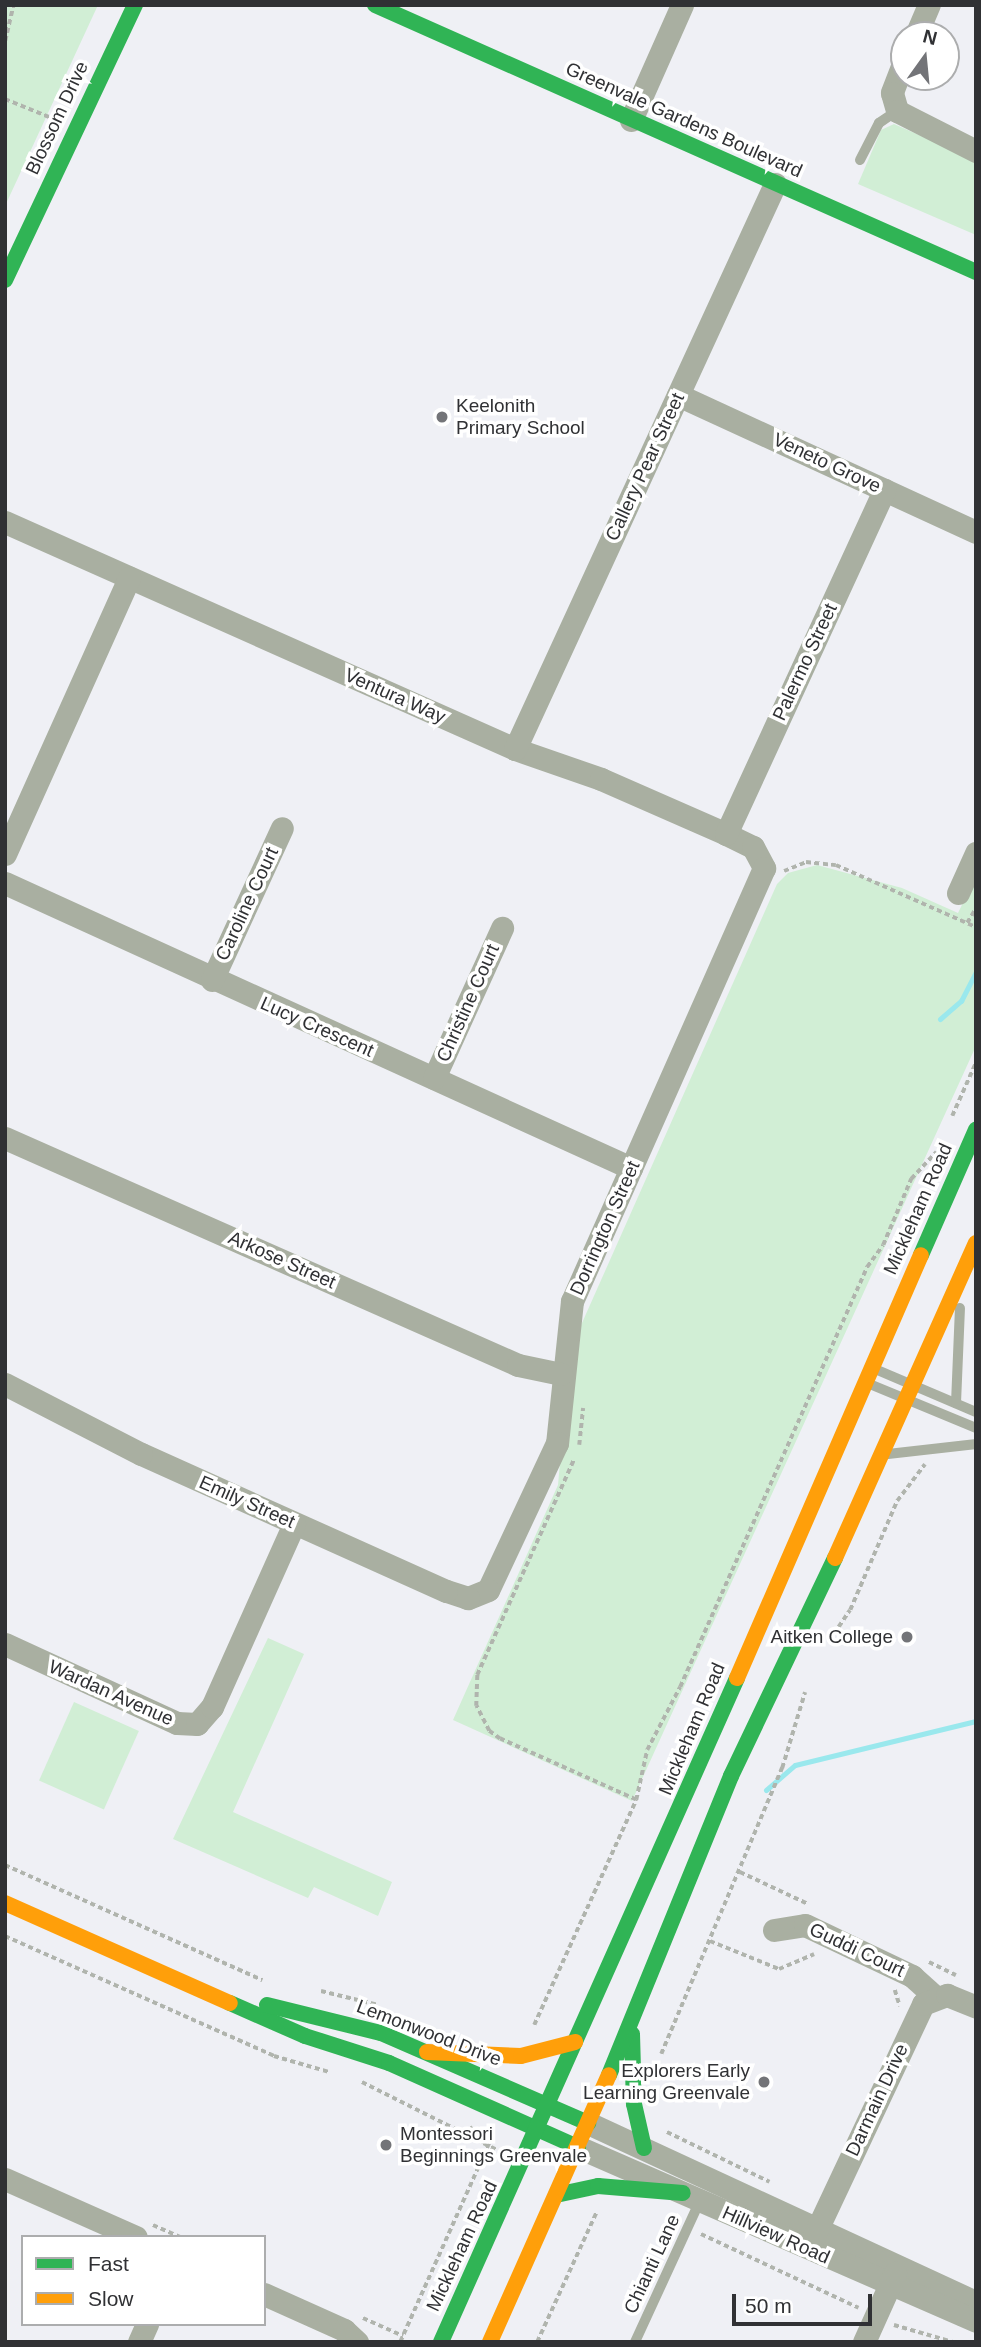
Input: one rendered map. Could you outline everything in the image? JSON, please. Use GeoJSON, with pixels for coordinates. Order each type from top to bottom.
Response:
{"type":"FeatureCollection","features":[{"type":"Feature","properties":{"kind":"main road","name":"Greenvale Gardens Boulevard"},"geometry":{"type":"LineString","coordinates":[[375,5],[976,272]]}},
{"type":"Feature","properties":{"kind":"main road","name":"Blossom Drive"},"geometry":{"type":"LineString","coordinates":[[5,281],[133,7]]}},
{"type":"Feature","properties":{"kind":"main road","name":"Mickleham Road"},"geometry":{"type":"LineString","coordinates":[[441,2342],[538,2130],[976,1130]]}},
{"type":"Feature","properties":{"kind":"main road"},"geometry":{"type":"LineString","coordinates":[[490,2342],[589,2123],[731,1776],[883,1455],[976,1243]]}},
{"type":"Feature","properties":{"kind":"main road","name":"Lemonwood Drive"},"geometry":{"type":"LineString","coordinates":[[5,1903],[208,1992],[578,2147]]}},
{"type":"Feature","properties":{"kind":"main road","name":"Lemonwood Drive"},"geometry":{"type":"LineString","coordinates":[[208,1992],[352,2024],[427,2052],[589,2123]]}},
{"type":"Feature","properties":{"kind":"main road"},"geometry":{"type":"LineString","coordinates":[[631,2020],[634,2104],[645,2148]]}},
{"type":"Feature","properties":{"kind":"main road"},"geometry":{"type":"LineString","coordinates":[[427,2052],[521,2056],[575,2042]]}},
{"type":"Feature","properties":{"kind":"main road"},"geometry":{"type":"LineString","coordinates":[[556,2195],[597,2186],[691,2197]]}},
{"type":"Feature","properties":{"kind":"street"},"geometry":{"type":"LineString","coordinates":[[631,120],[682,5]]}},
{"type":"Feature","properties":{"kind":"street"},"geometry":{"type":"LineString","coordinates":[[893,91],[897,111],[976,151]]}},
{"type":"Feature","properties":{"kind":"street","name":"Callery Pear Street"},"geometry":{"type":"LineString","coordinates":[[516,749],[775,184]]}},
{"type":"Feature","properties":{"kind":"street","name":"Veneto Grove"},"geometry":{"type":"LineString","coordinates":[[678,395],[976,532]]}},
{"type":"Feature","properties":{"kind":"street","name":"Palermo Street"},"geometry":{"type":"LineString","coordinates":[[726,834],[884,490]]}},
{"type":"Feature","properties":{"kind":"street","name":"Ventura Way"},"geometry":{"type":"LineString","coordinates":[[5,522],[516,749],[601,779],[726,834],[760,853],[769,878]]}},
{"type":"Feature","properties":{"kind":"street"},"geometry":{"type":"LineString","coordinates":[[5,854],[129,578]]}},
{"type":"Feature","properties":{"kind":"street","name":"Caroline Court"},"geometry":{"type":"LineString","coordinates":[[212,980],[282,828]]}},
{"type":"Feature","properties":{"kind":"street"},"geometry":{"type":"LineString","coordinates":[[967,901],[976,853]]}},
{"type":"Feature","properties":{"kind":"street","name":"Dorrington Street"},"geometry":{"type":"LineString","coordinates":[[492,1586],[557,1443],[561,1374],[572,1301],[631,1168],[769,878]]}},
{"type":"Feature","properties":{"kind":"street","name":"Lucy Crescent"},"geometry":{"type":"LineString","coordinates":[[5,883],[212,980],[631,1168]]}},
{"type":"Feature","properties":{"kind":"street","name":"Christine Court"},"geometry":{"type":"LineString","coordinates":[[434,1079],[502,928]]}},
{"type":"Feature","properties":{"kind":"street","name":"Arkose Street"},"geometry":{"type":"LineString","coordinates":[[5,1138],[518,1364],[561,1374]]}},
{"type":"Feature","properties":{"kind":"street","name":"Emily Street"},"geometry":{"type":"LineString","coordinates":[[5,1384],[294,1524],[459,1596],[475,1597],[492,1586]]}},
{"type":"Feature","properties":{"kind":"street","name":"Wardan Avenue"},"geometry":{"type":"LineString","coordinates":[[5,1644],[192,1726],[209,1712],[294,1524]]}},
{"type":"Feature","properties":{"kind":"street","name":"Guddi Court"},"geometry":{"type":"LineString","coordinates":[[774,1930],[806,1925],[912,1976],[934,1996]]}},
{"type":"Feature","properties":{"kind":"street"},"geometry":{"type":"LineString","coordinates":[[934,1996],[947,1995],[976,2007]]}},
{"type":"Feature","properties":{"kind":"street","name":"Darmain Drive"},"geometry":{"type":"LineString","coordinates":[[807,2249],[919,2012],[934,1996]]}},
{"type":"Feature","properties":{"kind":"street","name":"Hillview Road"},"geometry":{"type":"LineString","coordinates":[[589,2123],[899,2263],[976,2302]]}},
{"type":"Feature","properties":{"kind":"street","name":"Hillview Road"},"geometry":{"type":"LineString","coordinates":[[578,2147],[976,2321]]}},
{"type":"Feature","properties":{"kind":"street"},"geometry":{"type":"LineString","coordinates":[[5,2179],[131,2235]]}},
{"type":"Feature","properties":{"kind":"street"},"geometry":{"type":"LineString","coordinates":[[864,2342],[899,2263]]}},
{"type":"Feature","properties":{"kind":"street"},"geometry":{"type":"LineString","coordinates":[[266,2295],[344,2330],[357,2342]]}},
{"type":"Feature","properties":{"kind":"street"},"geometry":{"type":"LineString","coordinates":[[139,2342],[146,2326]]}},
{"type":"Feature","properties":{"kind":"lane"},"geometry":{"type":"LineString","coordinates":[[860,160],[878,123],[897,111]]}},
{"type":"Feature","properties":{"kind":"lane"},"geometry":{"type":"LineString","coordinates":[[956,1403],[958,1284]]}},
{"type":"Feature","properties":{"kind":"lane"},"geometry":{"type":"LineString","coordinates":[[868,1375],[976,1427]]}},
{"type":"Feature","properties":{"kind":"lane"},"geometry":{"type":"LineString","coordinates":[[868,1375],[909,1393],[956,1403],[976,1412]]}},
{"type":"Feature","properties":{"kind":"lane"},"geometry":{"type":"LineString","coordinates":[[883,1455],[976,1444]]}},
{"type":"Feature","properties":{"kind":"lane","name":"Chianti Lane"},"geometry":{"type":"LineString","coordinates":[[635,2342],[688,2228],[691,2197]]}},
{"type":"Feature","properties":{"kind":"path"},"geometry":{"type":"LineString","coordinates":[[7,5],[10,14]]}},
{"type":"Feature","properties":{"kind":"path"},"geometry":{"type":"LineString","coordinates":[[5,41],[13,5]]}},
{"type":"Feature","properties":{"kind":"path"},"geometry":{"type":"LineString","coordinates":[[5,99],[49,117]]}},
{"type":"Feature","properties":{"kind":"path"},"geometry":{"type":"LineString","coordinates":[[769,878],[806,862],[826,863],[976,927]]}},
{"type":"Feature","properties":{"kind":"path"},"geometry":{"type":"LineString","coordinates":[[967,901],[967,923]]}},
{"type":"Feature","properties":{"kind":"path"},"geometry":{"type":"LineString","coordinates":[[946,1130],[976,1062]]}},
{"type":"Feature","properties":{"kind":"path"},"geometry":{"type":"LineString","coordinates":[[528,2036],[636,1800],[647,1750],[680,1687],[867,1267],[883,1245],[911,1179],[941,1141]]}},
{"type":"Feature","properties":{"kind":"path"},"geometry":{"type":"LineString","coordinates":[[582,1395],[584,1421],[572,1466],[477,1675],[476,1706],[489,1731],[500,1739],[636,1800]]}},
{"type":"Feature","properties":{"kind":"path"},"geometry":{"type":"LineString","coordinates":[[825,1647],[850,1610],[897,1501],[925,1465],[928,1450]]}},
{"type":"Feature","properties":{"kind":"path"},"geometry":{"type":"LineString","coordinates":[[769,1795],[808,1686]]}},
{"type":"Feature","properties":{"kind":"path"},"geometry":{"type":"LineString","coordinates":[[5,1865],[269,1981]]}},
{"type":"Feature","properties":{"kind":"path"},"geometry":{"type":"LineString","coordinates":[[5,1936],[274,2056],[338,2073]]}},
{"type":"Feature","properties":{"kind":"path"},"geometry":{"type":"LineString","coordinates":[[710,1941],[779,1969],[817,1954]]}},
{"type":"Feature","properties":{"kind":"path"},"geometry":{"type":"LineString","coordinates":[[884,1986],[896,1991],[900,2005],[894,2017]]}},
{"type":"Feature","properties":{"kind":"path"},"geometry":{"type":"LineString","coordinates":[[314,1989],[386,2007]]}},
{"type":"Feature","properties":{"kind":"path"},"geometry":{"type":"LineString","coordinates":[[348,2076],[456,2126],[487,2147]]}},
{"type":"Feature","properties":{"kind":"path"},"geometry":{"type":"LineString","coordinates":[[400,2342],[502,2114]]}},
{"type":"Feature","properties":{"kind":"path"},"geometry":{"type":"LineString","coordinates":[[664,2131],[783,2189]]}},
{"type":"Feature","properties":{"kind":"path"},"geometry":{"type":"LineString","coordinates":[[596,2212],[610,2211]]}},
{"type":"Feature","properties":{"kind":"path"},"geometry":{"type":"LineString","coordinates":[[688,2228],[876,2316],[953,2342]]}},
{"type":"Feature","properties":{"kind":"path"},"geometry":{"type":"LineString","coordinates":[[165,2235],[166,2231]]}},
{"type":"Feature","properties":{"kind":"green space"},"geometry":{"type":"Polygon","coordinates":[[[5,5],[98,5],[5,206],[5,5]]]}},
{"type":"Feature","properties":{"kind":"green space"},"geometry":{"type":"Polygon","coordinates":[[[894,124],[976,160],[976,235],[858,184],[881,130],[894,124]]]}},
{"type":"Feature","properties":{"kind":"green space"},"geometry":{"type":"Polygon","coordinates":[[[817,865],[902,888],[958,913],[976,876],[976,1046],[632,1801],[453,1720],[558,1485],[570,1350],[777,884],[788,873],[817,865]]]}},
{"type":"Feature","properties":{"kind":"green space"},"geometry":{"type":"Polygon","coordinates":[[[268,1638],[304,1654],[233,1812],[392,1882],[378,1916],[314,1887],[308,1898],[173,1839],[268,1638]]]}},
{"type":"Feature","properties":{"kind":"green space"},"geometry":{"type":"Polygon","coordinates":[[[74,1702],[139,1731],[104,1809],[39,1781],[74,1702]]]}},
{"type":"Feature","properties":{"kind":"waterway"},"geometry":{"type":"LineString","coordinates":[[940,1019],[961,1001],[976,972]]}},
{"type":"Feature","properties":{"kind":"waterway"},"geometry":{"type":"LineString","coordinates":[[766,1790],[795,1765],[976,1721]]}},
{"type":"Feature","properties":{"kind":"traffic: fast"},"geometry":{"type":"LineString","coordinates":[[5,280],[135,5]]}},
{"type":"Feature","properties":{"kind":"traffic: fast"},"geometry":{"type":"LineString","coordinates":[[375,5],[976,272]]}},
{"type":"Feature","properties":{"kind":"traffic: fast"},"geometry":{"type":"LineString","coordinates":[[921,1255],[976,1130]]}},
{"type":"Feature","properties":{"kind":"traffic: fast"},"geometry":{"type":"LineString","coordinates":[[609,2075],[731,1776],[835,1558]]}},
{"type":"Feature","properties":{"kind":"traffic: fast"},"geometry":{"type":"LineString","coordinates":[[441,2342],[737,1678]]}},
{"type":"Feature","properties":{"kind":"traffic: fast"},"geometry":{"type":"LineString","coordinates":[[230,2003],[305,2036],[389,2063],[578,2147]]}},
{"type":"Feature","properties":{"kind":"traffic: fast"},"geometry":{"type":"LineString","coordinates":[[267,2005],[381,2033],[588,2123]]}},
{"type":"Feature","properties":{"kind":"traffic: fast"},"geometry":{"type":"LineString","coordinates":[[632,2034],[634,2104],[644,2148]]}},
{"type":"Feature","properties":{"kind":"traffic: fast"},"geometry":{"type":"LineString","coordinates":[[556,2195],[598,2186],[683,2193]]}},
{"type":"Feature","properties":{"kind":"traffic: slow"},"geometry":{"type":"LineString","coordinates":[[835,1558],[976,1243]]}},
{"type":"Feature","properties":{"kind":"traffic: slow"},"geometry":{"type":"LineString","coordinates":[[737,1678],[921,1255]]}},
{"type":"Feature","properties":{"kind":"traffic: slow"},"geometry":{"type":"LineString","coordinates":[[5,1903],[230,2003]]}},
{"type":"Feature","properties":{"kind":"traffic: slow"},"geometry":{"type":"LineString","coordinates":[[427,2052],[521,2056],[575,2042]]}},
{"type":"Feature","properties":{"kind":"traffic: slow"},"geometry":{"type":"LineString","coordinates":[[490,2342],[609,2075]]}},
{"type":"Feature","properties":{"kind":"place","name":"Keelonith Primary School"},"geometry":{"type":"Point","coordinates":[442,417]}},
{"type":"Feature","properties":{"kind":"place","name":"Aitken College"},"geometry":{"type":"Point","coordinates":[907,1637]}},
{"type":"Feature","properties":{"kind":"place","name":"Explorers Early Learning Greenvale"},"geometry":{"type":"Point","coordinates":[764,2082]}},
{"type":"Feature","properties":{"kind":"place","name":"Montessori Beginnings Greenvale"},"geometry":{"type":"Point","coordinates":[386,2145]}}]}
